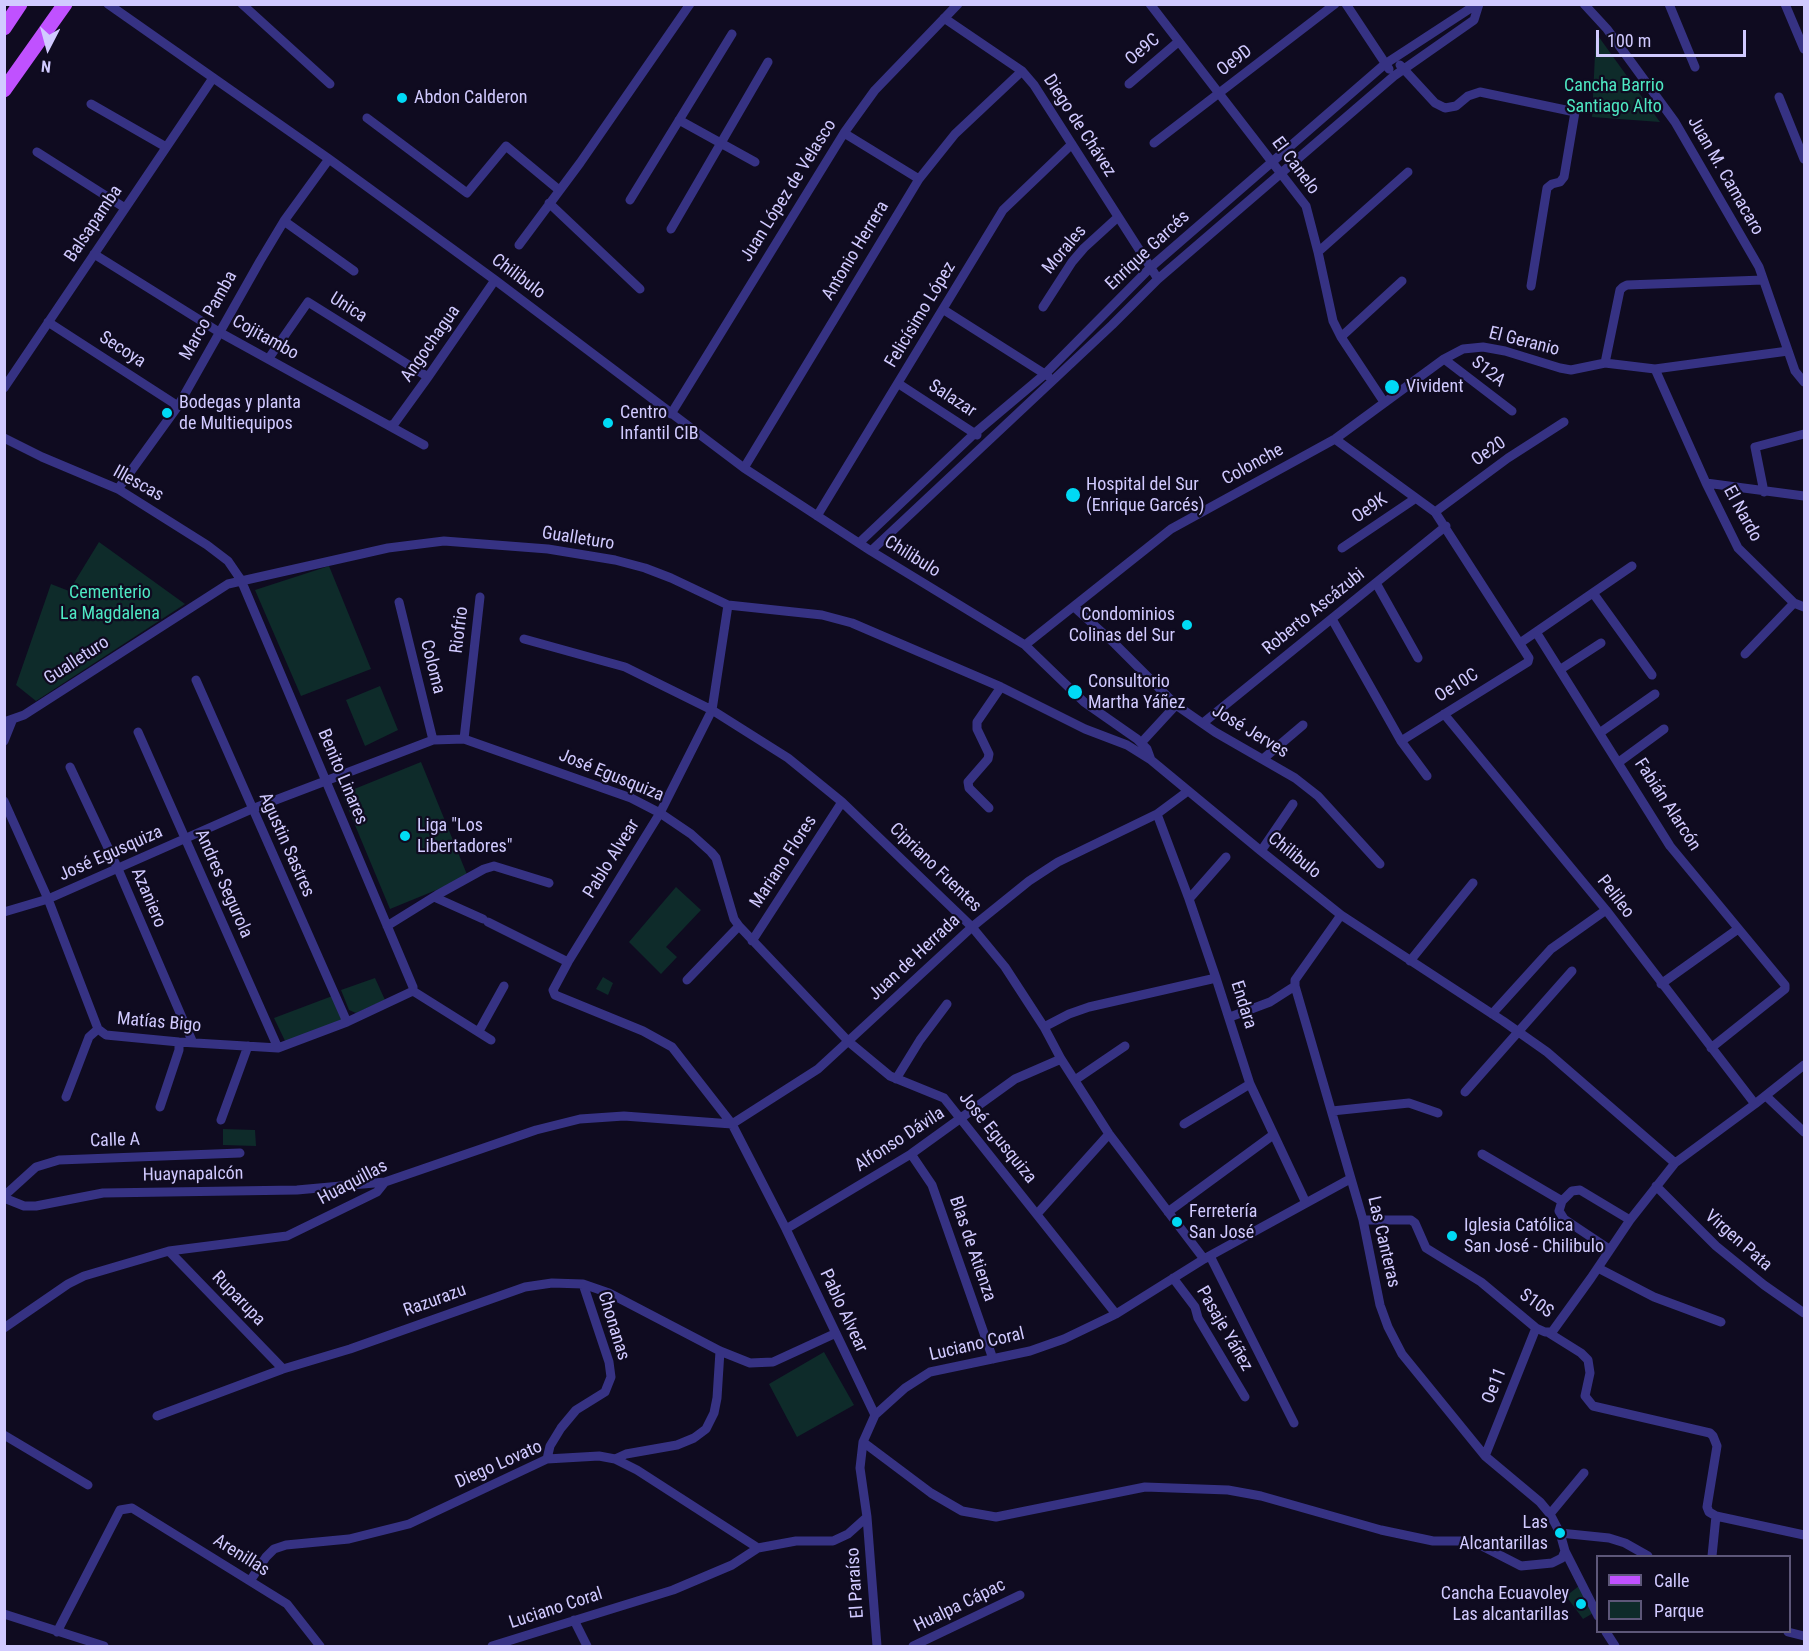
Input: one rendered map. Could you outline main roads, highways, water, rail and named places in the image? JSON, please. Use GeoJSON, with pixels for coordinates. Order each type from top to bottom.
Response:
{"type":"FeatureCollection","features":[{"type":"Feature","properties":{"kind":"main road"},"geometry":{"type":"LineString","coordinates":[[4,28],[20,4]]}},
{"type":"Feature","properties":{"kind":"main road"},"geometry":{"type":"LineString","coordinates":[[4,90],[65,4]]}},
{"type":"Feature","properties":{"kind":"place","name":"Abdon Calderon"},"geometry":{"type":"Point","coordinates":[402,98]}},
{"type":"Feature","properties":{"kind":"place","name":"Vivident"},"geometry":{"type":"Point","coordinates":[1392,387]}},
{"type":"Feature","properties":{"kind":"place","name":"Bodegas y planta de Multiequipos"},"geometry":{"type":"Point","coordinates":[167,413]}},
{"type":"Feature","properties":{"kind":"place","name":"Centro Infantil CIB"},"geometry":{"type":"Point","coordinates":[608,423]}},
{"type":"Feature","properties":{"kind":"place","name":"Hospital del Sur (Enrique Garcés)"},"geometry":{"type":"Point","coordinates":[1073,495]}},
{"type":"Feature","properties":{"kind":"place","name":"Condominios Colinas del Sur"},"geometry":{"type":"Point","coordinates":[1187,625]}},
{"type":"Feature","properties":{"kind":"place","name":"Consultorio Martha Yáñez"},"geometry":{"type":"Point","coordinates":[1075,692]}},
{"type":"Feature","properties":{"kind":"place","name":"Liga \"Los Libertadores\""},"geometry":{"type":"Point","coordinates":[405,836]}},
{"type":"Feature","properties":{"kind":"place","name":"Ferretería San José"},"geometry":{"type":"Point","coordinates":[1177,1222]}},
{"type":"Feature","properties":{"kind":"place","name":"Iglesia Católica San José - Chilibulo"},"geometry":{"type":"Point","coordinates":[1452,1236]}},
{"type":"Feature","properties":{"kind":"place","name":"Las Alcantarillas"},"geometry":{"type":"Point","coordinates":[1560,1533]}},
{"type":"Feature","properties":{"kind":"place","name":"Cancha Ecuavoley Las alcantarillas"},"geometry":{"type":"Point","coordinates":[1581,1604]}},
{"type":"Feature","properties":{"kind":"park label","name":"Cancha Barrio Santiago Alto"},"geometry":{"type":"Point","coordinates":[1614,96]}},
{"type":"Feature","properties":{"kind":"park label","name":"Cementerio La Magdalena"},"geometry":{"type":"Point","coordinates":[110,603]}}]}
